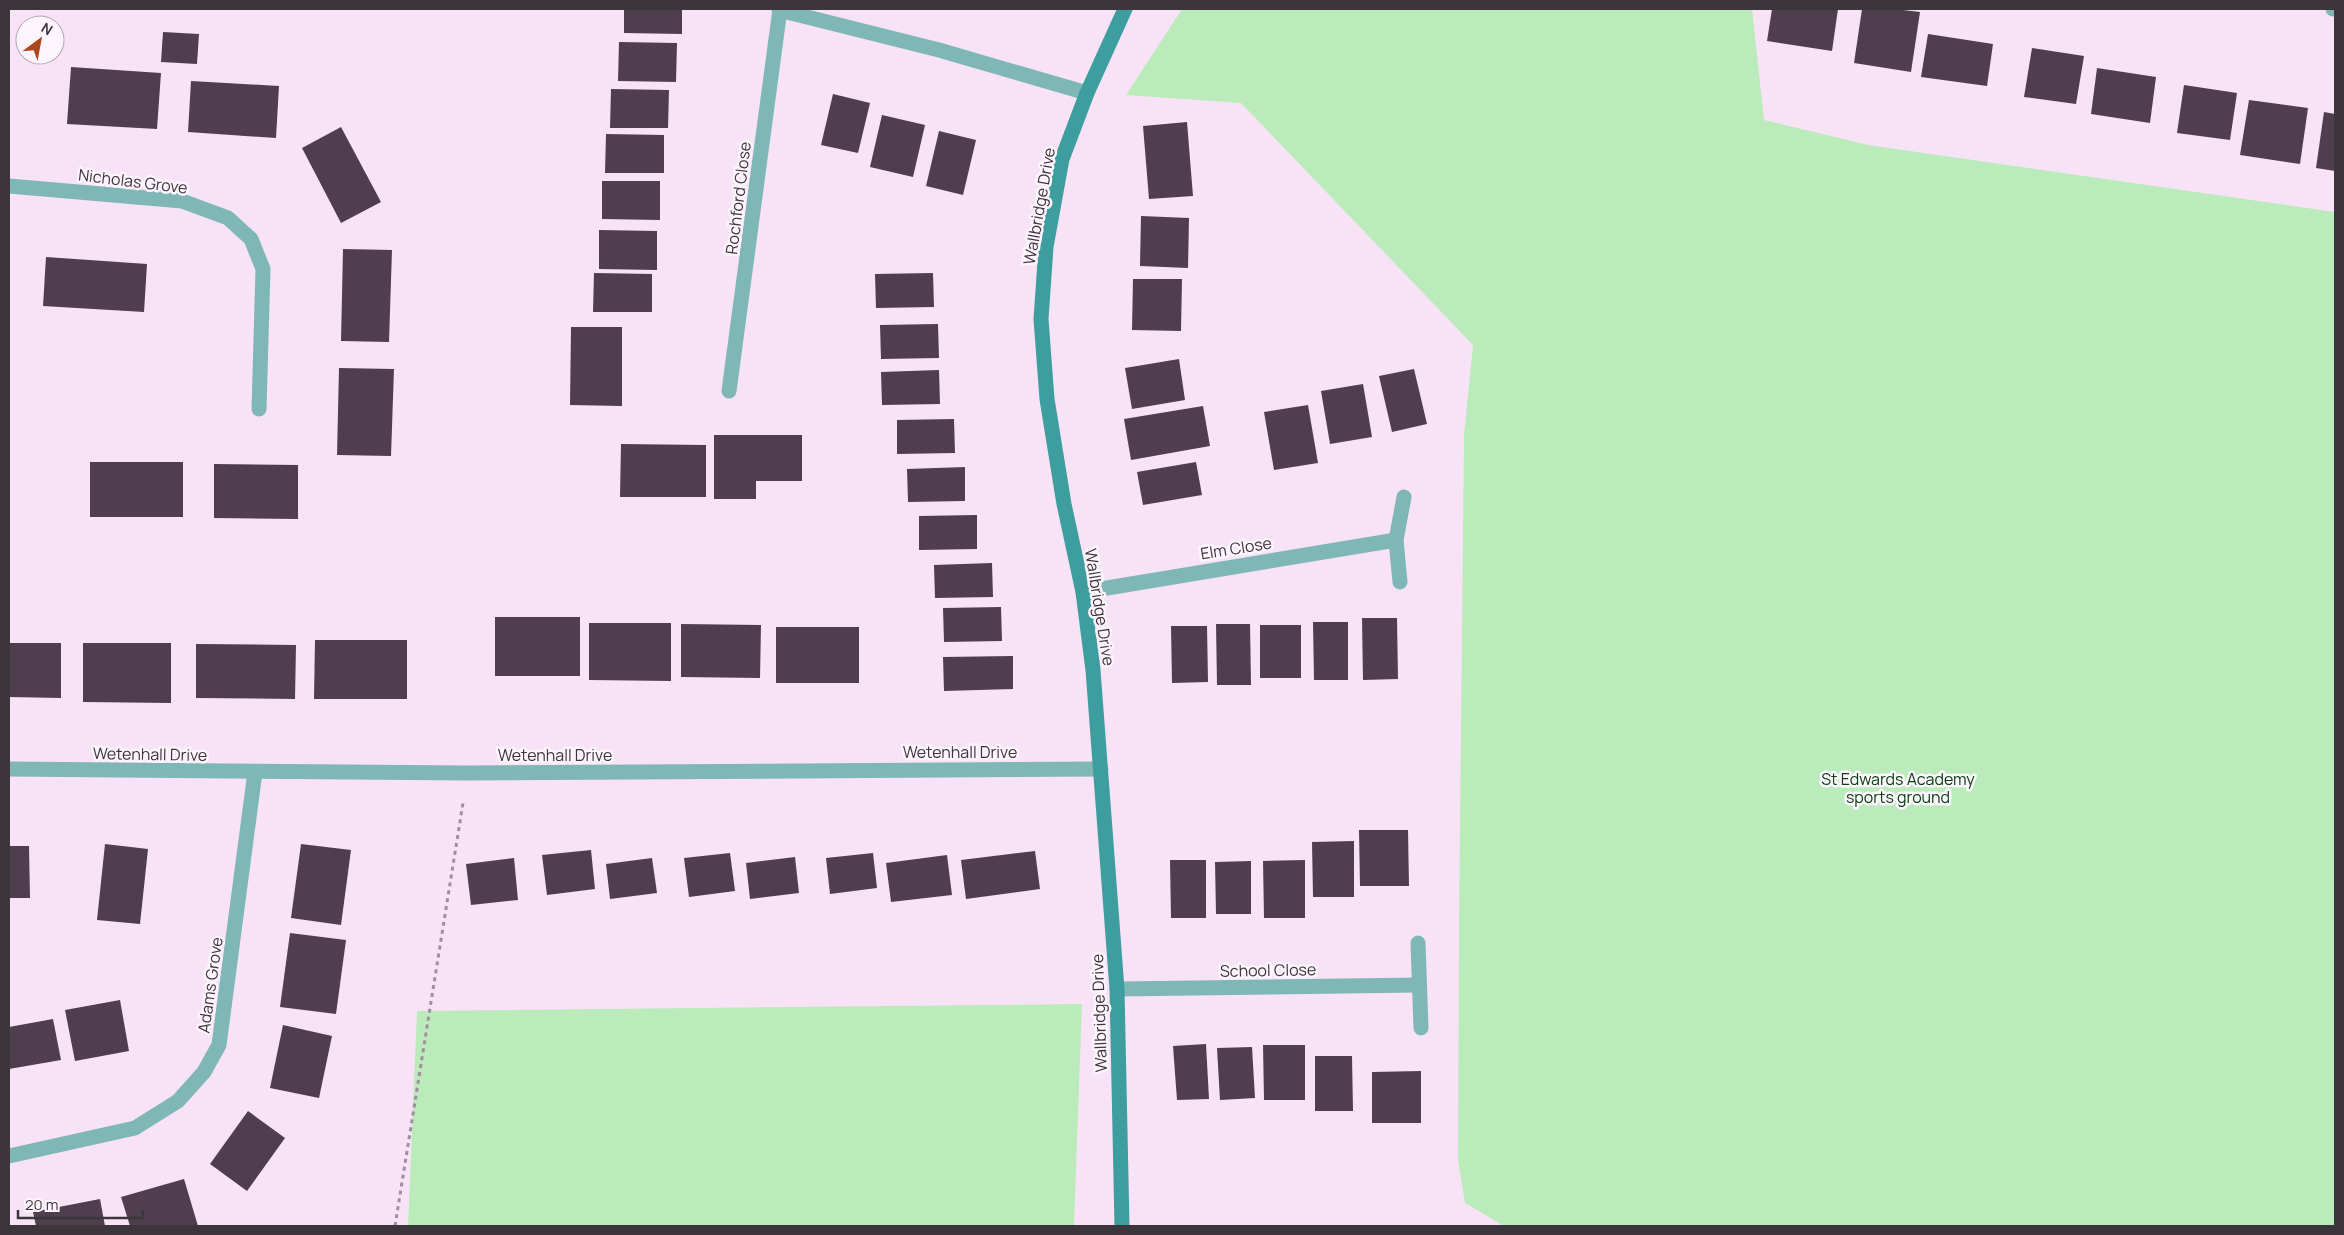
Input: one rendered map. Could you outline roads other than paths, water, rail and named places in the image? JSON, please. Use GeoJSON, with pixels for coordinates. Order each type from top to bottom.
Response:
{"type":"FeatureCollection","features":[{"type":"Feature","properties":{"kind":"street","name":"Rochford Close"},"geometry":{"type":"LineString","coordinates":[[729,391],[779,9],[939,50],[1088,93]]}},
{"type":"Feature","properties":{"kind":"street","name":"Wallbridge Drive"},"geometry":{"type":"LineString","coordinates":[[1122,1226],[1117,989],[1093,670],[1083,592],[1064,504],[1047,399],[1041,319],[1046,247],[1062,159],[1088,93],[1125,9]]}},
{"type":"Feature","properties":{"kind":"street","name":"Nicholas Grove"},"geometry":{"type":"LineString","coordinates":[[9,186],[182,202],[228,218],[251,239],[264,269],[259,409]]}},
{"type":"Feature","properties":{"kind":"street"},"geometry":{"type":"LineString","coordinates":[[1400,582],[1396,540],[1404,497]]}},
{"type":"Feature","properties":{"kind":"street","name":"Elm Close"},"geometry":{"type":"LineString","coordinates":[[1083,592],[1396,540]]}},
{"type":"Feature","properties":{"kind":"street","name":"Wetenhall Drive"},"geometry":{"type":"LineString","coordinates":[[9,769],[468,773],[1101,769]]}},
{"type":"Feature","properties":{"kind":"street","name":"Adams Grove"},"geometry":{"type":"LineString","coordinates":[[9,1156],[135,1128],[178,1101],[204,1072],[218,1045],[255,772]]}},
{"type":"Feature","properties":{"kind":"street"},"geometry":{"type":"LineString","coordinates":[[1418,943],[1421,1028]]}},
{"type":"Feature","properties":{"kind":"street","name":"School Close"},"geometry":{"type":"LineString","coordinates":[[1117,989],[1419,985]]}},
{"type":"Feature","properties":{"kind":"park label","name":"St Edwards Academy sports ground"},"geometry":{"type":"Point","coordinates":[1898,788]}}]}
